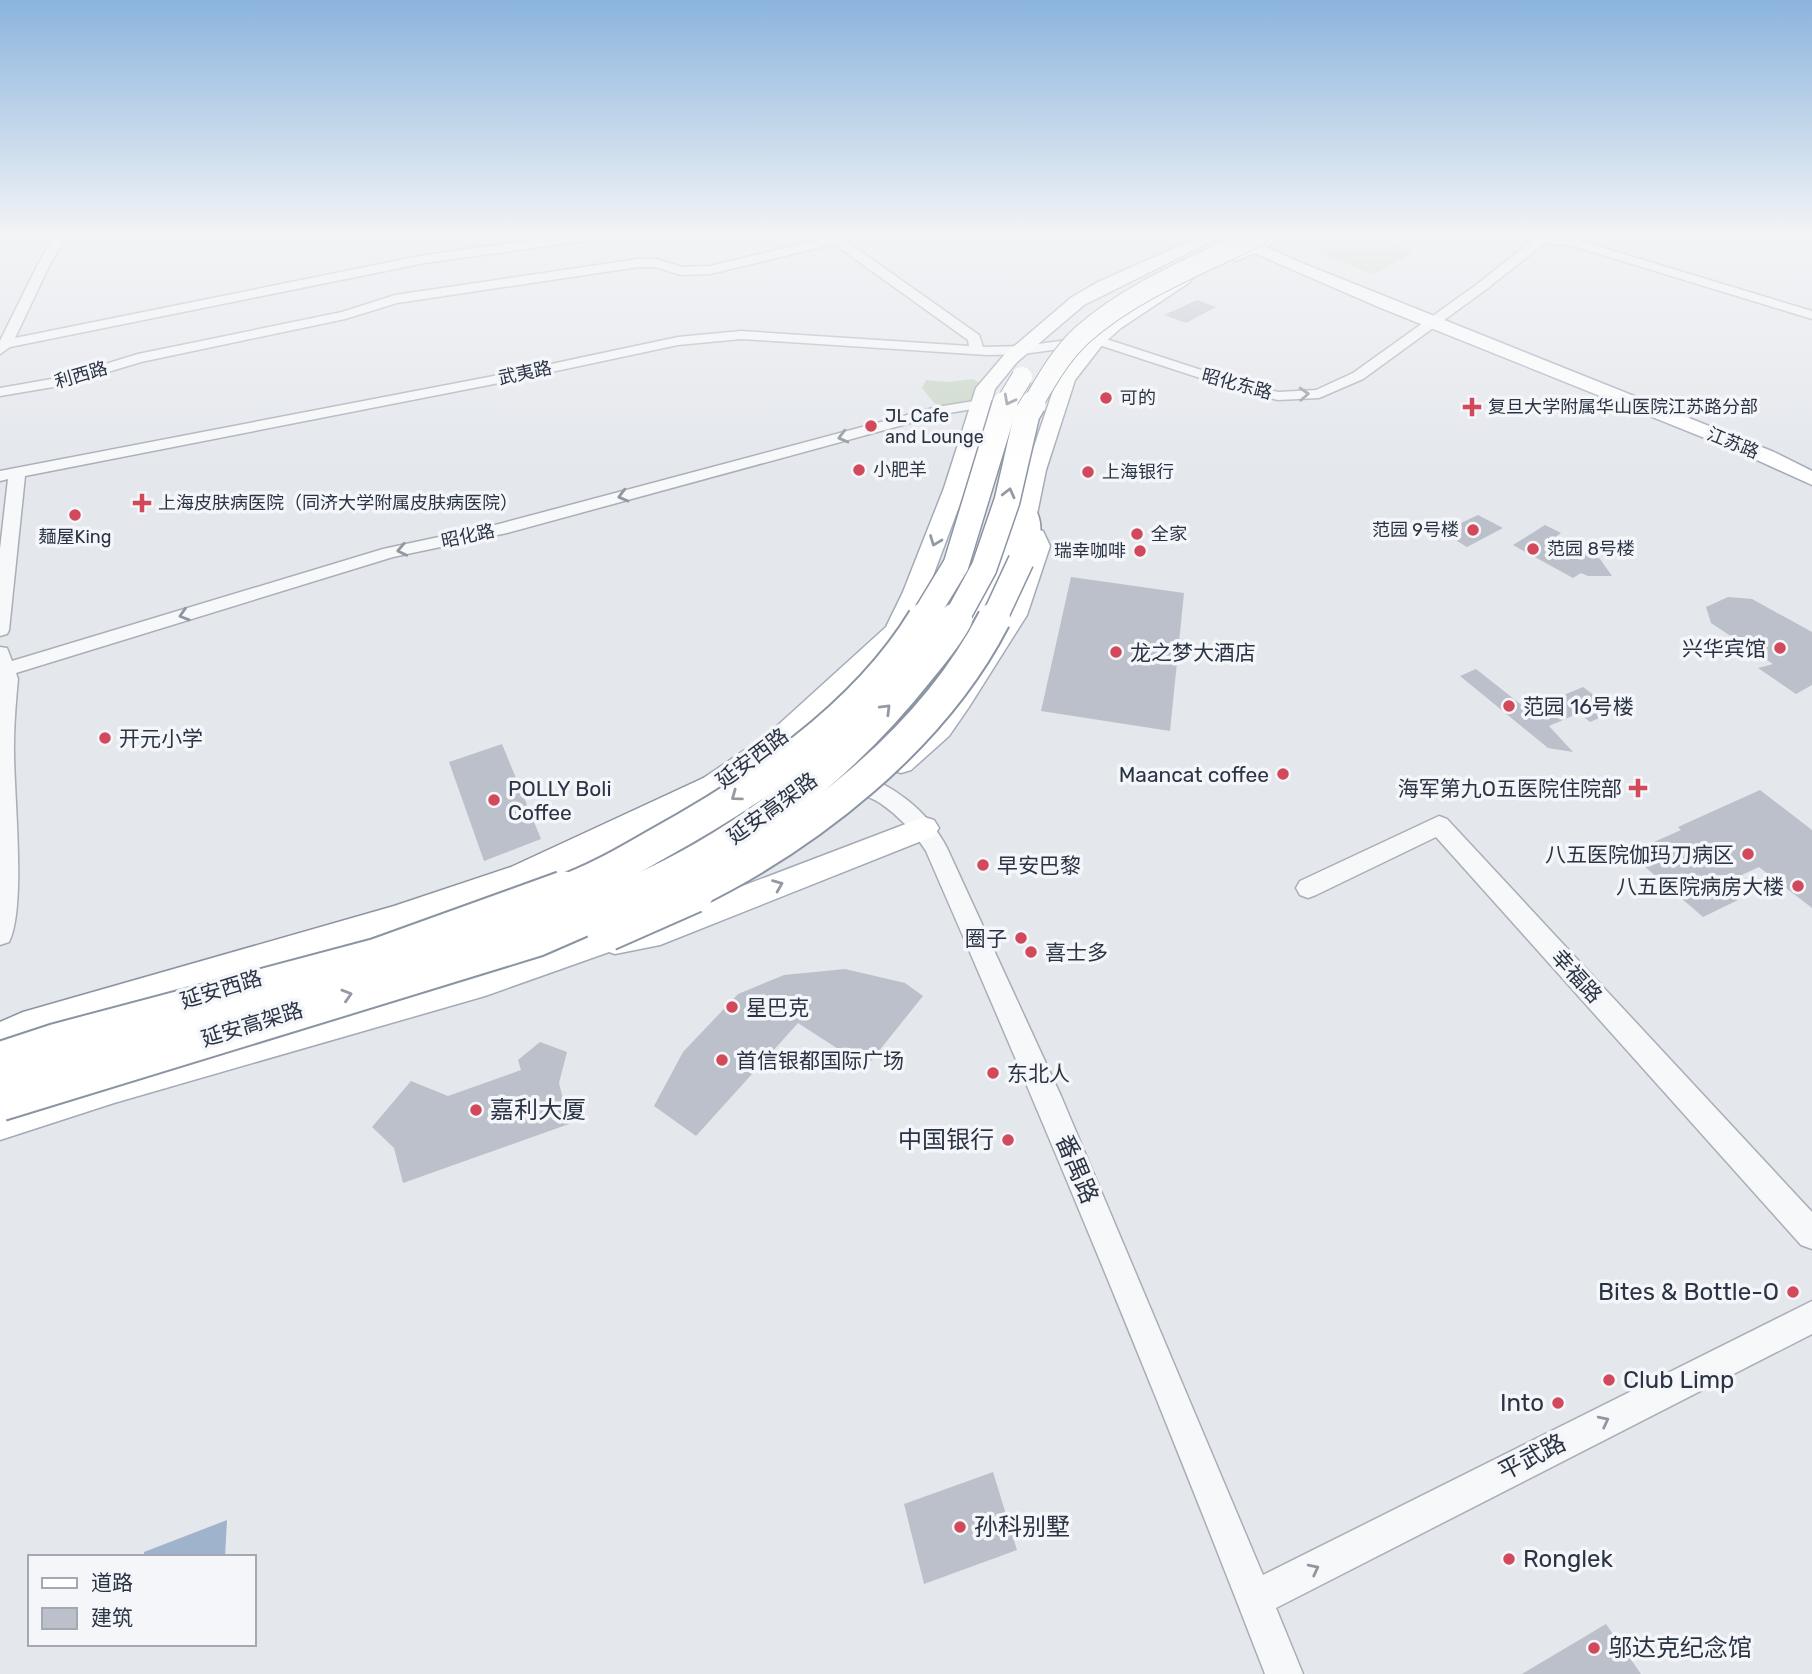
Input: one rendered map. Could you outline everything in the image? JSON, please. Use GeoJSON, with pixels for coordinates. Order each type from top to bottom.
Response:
{"type":"FeatureCollection","features":[{"type":"Feature","properties":{"kind":"highway","name":"延安高架路"},"geometry":{"type":"LineString","coordinates":[[0,1063],[58,1044],[378,959],[587,883],[711,815],[822,733],[870,690],[917,630],[956,565],[1005,404],[1033,360],[1089,312]]}},
{"type":"Feature","properties":{"kind":"highway","name":"延安高架路"},"geometry":{"type":"LineString","coordinates":[[0,1100],[417,987],[658,882],[750,829],[832,764],[897,698],[950,631],[984,568],[1007,501],[1027,414],[1048,377],[1081,336],[1113,312]]}},
{"type":"Feature","properties":{"kind":"highway"},"geometry":{"type":"LineString","coordinates":[[417,987],[583,941],[685,897],[797,833],[886,758],[924,719],[968,663],[1006,601],[1021,561],[1028,530],[1026,514]]}},
{"type":"Feature","properties":{"kind":"highway"},"geometry":{"type":"LineString","coordinates":[[0,1041],[37,1025],[394,921],[524,877],[712,787]]}},
{"type":"Feature","properties":{"kind":"main road","name":"延安西路"},"geometry":{"type":"LineString","coordinates":[[0,1056],[349,951],[585,873],[688,818],[712,787],[778,742],[895,631],[915,593],[955,488],[986,388],[1011,358],[1066,312]]}},
{"type":"Feature","properties":{"kind":"main road"},"geometry":{"type":"LineString","coordinates":[[0,1123],[417,987],[620,916],[751,847],[844,776],[926,701],[984,598],[1011,531],[1026,514],[1036,470],[1066,379],[1097,340],[1132,312]]}},
{"type":"Feature","properties":{"kind":"main road","name":"江苏路"},"geometry":{"type":"LineString","coordinates":[[1422,312],[1536,362],[1768,456],[1812,479]]}},
{"type":"Feature","properties":{"kind":"main road","name":"江苏路"},"geometry":{"type":"LineString","coordinates":[[1435,318],[1784,452],[1812,466]]}},
{"type":"Feature","properties":{"kind":"main road"},"geometry":{"type":"LineString","coordinates":[[417,987],[485,982],[711,899],[853,807],[939,729],[1015,615],[1039,546],[1026,514]]}},
{"type":"Feature","properties":{"kind":"main road"},"geometry":{"type":"LineString","coordinates":[[0,1033],[518,869],[620,823],[712,787]]}},
{"type":"Feature","properties":{"kind":"main road"},"geometry":{"type":"LineString","coordinates":[[597,943],[649,935],[924,828]]}},
{"type":"Feature","properties":{"kind":"street"},"geometry":{"type":"LineString","coordinates":[[2,346],[19,312]]}},
{"type":"Feature","properties":{"kind":"street"},"geometry":{"type":"LineString","coordinates":[[2,346],[167,312]]}},
{"type":"Feature","properties":{"kind":"street","name":"利西路"},"geometry":{"type":"LineString","coordinates":[[0,392],[65,381],[146,356],[354,312]]}},
{"type":"Feature","properties":{"kind":"street"},"geometry":{"type":"LineString","coordinates":[[938,312],[974,338],[977,350]]}},
{"type":"Feature","properties":{"kind":"street","name":"昭化东路"},"geometry":{"type":"LineString","coordinates":[[1097,340],[1240,387],[1278,396],[1319,394],[1358,376],[1443,312]]}},
{"type":"Feature","properties":{"kind":"street","name":"武夷路"},"geometry":{"type":"LineString","coordinates":[[9,474],[504,379],[678,341],[741,335],[977,350],[1023,350],[1097,340]]}},
{"type":"Feature","properties":{"kind":"street","name":"昭化路"},"geometry":{"type":"LineString","coordinates":[[2,664],[389,553],[500,529],[929,414],[980,404]]}},
{"type":"Feature","properties":{"kind":"street"},"geometry":{"type":"LineString","coordinates":[[0,630],[9,474]]}},
{"type":"Feature","properties":{"kind":"street"},"geometry":{"type":"LineString","coordinates":[[0,935],[5,887],[3,743],[7,690],[2,664]]}},
{"type":"Feature","properties":{"kind":"street","name":"番禺路"},"geometry":{"type":"LineString","coordinates":[[778,742],[805,761],[873,787],[911,812],[936,848],[1047,1096],[1209,1484],[1284,1674]]}},
{"type":"Feature","properties":{"kind":"street","name":"幸福路"},"geometry":{"type":"LineString","coordinates":[[1308,888],[1439,825],[1812,1234]]}},
{"type":"Feature","properties":{"kind":"street","name":"平武路"},"geometry":{"type":"LineString","coordinates":[[1253,1600],[1812,1317]]}},
{"type":"Feature","properties":{"kind":"green space"},"geometry":{"type":"Polygon","coordinates":[[[973,379],[980,383],[975,399],[956,405],[936,405],[922,388],[926,380],[948,382],[973,379]]]}},
{"type":"Feature","properties":{"kind":"water"},"geometry":{"type":"Polygon","coordinates":[[[227,1520],[225,1555],[144,1555],[144,1552],[227,1520]]]}},
{"type":"Feature","properties":{"kind":"building"},"geometry":{"type":"Polygon","coordinates":[[[1170,312],[1206,312],[1186,323],[1164,315],[1170,312]]]}},
{"type":"Feature","properties":{"kind":"building","name":"范园 9号楼"},"geometry":{"type":"Polygon","coordinates":[[[1478,515],[1503,528],[1467,547],[1442,532],[1478,515]]]}},
{"type":"Feature","properties":{"kind":"building","name":"范园 8号楼"},"geometry":{"type":"Polygon","coordinates":[[[1545,525],[1561,533],[1554,538],[1600,559],[1612,576],[1588,576],[1581,573],[1573,578],[1513,545],[1545,525]]]}},
{"type":"Feature","properties":{"kind":"building","name":"龙之梦大酒店"},"geometry":{"type":"Polygon","coordinates":[[[1071,577],[1184,593],[1170,731],[1041,711],[1071,577]]]}},
{"type":"Feature","properties":{"kind":"building","name":"兴华宾馆"},"geometry":{"type":"Polygon","coordinates":[[[1728,597],[1752,599],[1812,632],[1812,685],[1796,694],[1758,668],[1773,664],[1711,623],[1706,607],[1728,597]]]}},
{"type":"Feature","properties":{"kind":"building","name":"范园 16号楼"},"geometry":{"type":"Polygon","coordinates":[[[1476,669],[1528,710],[1583,687],[1615,711],[1590,722],[1579,713],[1549,726],[1573,752],[1548,748],[1460,676],[1476,669]]]}},
{"type":"Feature","properties":{"kind":"building","name":"POLLY Boli Coffee"},"geometry":{"type":"Polygon","coordinates":[[[502,744],[541,839],[484,861],[449,762],[502,744]]]}},
{"type":"Feature","properties":{"kind":"building","name":"八五医院伽玛刀病区"},"geometry":{"type":"Polygon","coordinates":[[[1760,790],[1812,830],[1812,908],[1759,867],[1720,885],[1738,900],[1703,917],[1629,853],[1681,830],[1678,827],[1760,790]]]}},
{"type":"Feature","properties":{"kind":"building","name":"首信银都国际广场"},"geometry":{"type":"Polygon","coordinates":[[[845,969],[905,983],[923,996],[866,1067],[798,1023],[696,1136],[654,1106],[683,1052],[738,994],[784,975],[845,969]]]}},
{"type":"Feature","properties":{"kind":"building","name":"嘉利大厦"},"geometry":{"type":"Polygon","coordinates":[[[540,1042],[567,1052],[559,1083],[569,1124],[403,1183],[394,1148],[372,1127],[411,1081],[448,1096],[521,1070],[518,1060],[540,1042]]]}},
{"type":"Feature","properties":{"kind":"building","name":"孙科别墅"},"geometry":{"type":"Polygon","coordinates":[[[993,1472],[1017,1550],[924,1584],[904,1504],[993,1472]]]}},
{"type":"Feature","properties":{"kind":"building","name":"邬达克纪念馆"},"geometry":{"type":"Polygon","coordinates":[[[1606,1624],[1641,1674],[1522,1674],[1606,1624]]]}},
{"type":"Feature","properties":{"kind":"place","name":"可的"},"geometry":{"type":"Point","coordinates":[1106,398]}},
{"type":"Feature","properties":{"kind":"place","name":"复旦大学附属华山医院江苏路分部"},"geometry":{"type":"Point","coordinates":[1472,407]}},
{"type":"Feature","properties":{"kind":"place","name":"JL Cafe and Lounge"},"geometry":{"type":"Point","coordinates":[871,426]}},
{"type":"Feature","properties":{"kind":"place","name":"小肥羊"},"geometry":{"type":"Point","coordinates":[859,470]}},
{"type":"Feature","properties":{"kind":"place","name":"上海银行"},"geometry":{"type":"Point","coordinates":[1088,472]}},
{"type":"Feature","properties":{"kind":"place","name":"上海皮肤病医院（同济大学附属皮肤病医院）"},"geometry":{"type":"Point","coordinates":[142,503]}},
{"type":"Feature","properties":{"kind":"place","name":"麺屋King"},"geometry":{"type":"Point","coordinates":[75,515]}},
{"type":"Feature","properties":{"kind":"place","name":"范园 9号楼"},"geometry":{"type":"Point","coordinates":[1473,530]}},
{"type":"Feature","properties":{"kind":"place","name":"全家"},"geometry":{"type":"Point","coordinates":[1137,534]}},
{"type":"Feature","properties":{"kind":"place","name":"范园 8号楼"},"geometry":{"type":"Point","coordinates":[1533,549]}},
{"type":"Feature","properties":{"kind":"place","name":"瑞幸咖啡"},"geometry":{"type":"Point","coordinates":[1140,551]}},
{"type":"Feature","properties":{"kind":"place","name":"兴华宾馆"},"geometry":{"type":"Point","coordinates":[1780,648]}},
{"type":"Feature","properties":{"kind":"place","name":"龙之梦大酒店"},"geometry":{"type":"Point","coordinates":[1116,652]}},
{"type":"Feature","properties":{"kind":"place","name":"范园 16号楼"},"geometry":{"type":"Point","coordinates":[1509,706]}},
{"type":"Feature","properties":{"kind":"place","name":"开元小学"},"geometry":{"type":"Point","coordinates":[105,738]}},
{"type":"Feature","properties":{"kind":"place","name":"Maancat coffee"},"geometry":{"type":"Point","coordinates":[1283,774]}},
{"type":"Feature","properties":{"kind":"place","name":"海军第九O五医院住院部"},"geometry":{"type":"Point","coordinates":[1638,788]}},
{"type":"Feature","properties":{"kind":"place","name":"POLLY Boli Coffee"},"geometry":{"type":"Point","coordinates":[494,800]}},
{"type":"Feature","properties":{"kind":"place","name":"八五医院伽玛刀病区"},"geometry":{"type":"Point","coordinates":[1748,854]}},
{"type":"Feature","properties":{"kind":"place","name":"早安巴黎"},"geometry":{"type":"Point","coordinates":[983,865]}},
{"type":"Feature","properties":{"kind":"place","name":"八五医院病房大楼"},"geometry":{"type":"Point","coordinates":[1798,886]}},
{"type":"Feature","properties":{"kind":"place","name":"圈子"},"geometry":{"type":"Point","coordinates":[1021,938]}},
{"type":"Feature","properties":{"kind":"place","name":"喜士多"},"geometry":{"type":"Point","coordinates":[1031,952]}},
{"type":"Feature","properties":{"kind":"place","name":"星巴克"},"geometry":{"type":"Point","coordinates":[732,1007]}},
{"type":"Feature","properties":{"kind":"place","name":"首信银都国际广场"},"geometry":{"type":"Point","coordinates":[722,1060]}},
{"type":"Feature","properties":{"kind":"place","name":"东北人"},"geometry":{"type":"Point","coordinates":[993,1073]}},
{"type":"Feature","properties":{"kind":"place","name":"嘉利大厦"},"geometry":{"type":"Point","coordinates":[476,1110]}},
{"type":"Feature","properties":{"kind":"place","name":"中国银行"},"geometry":{"type":"Point","coordinates":[1008,1140]}},
{"type":"Feature","properties":{"kind":"place","name":"Bites & Bottle-O"},"geometry":{"type":"Point","coordinates":[1793,1292]}},
{"type":"Feature","properties":{"kind":"place","name":"Club Limp"},"geometry":{"type":"Point","coordinates":[1609,1380]}},
{"type":"Feature","properties":{"kind":"place","name":"Into"},"geometry":{"type":"Point","coordinates":[1558,1403]}},
{"type":"Feature","properties":{"kind":"place","name":"孙科别墅"},"geometry":{"type":"Point","coordinates":[960,1527]}},
{"type":"Feature","properties":{"kind":"place","name":"Ronglek"},"geometry":{"type":"Point","coordinates":[1509,1559]}},
{"type":"Feature","properties":{"kind":"place","name":"邬达克纪念馆"},"geometry":{"type":"Point","coordinates":[1594,1648]}}]}
